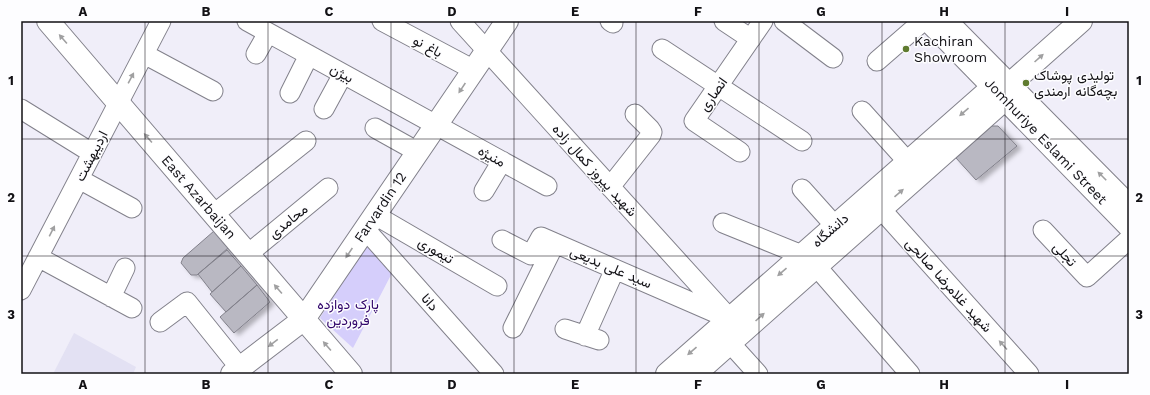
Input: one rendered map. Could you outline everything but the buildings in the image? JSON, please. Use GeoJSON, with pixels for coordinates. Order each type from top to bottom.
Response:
{"type":"FeatureCollection","features":[{"type":"Feature","properties":{"kind":"main road","name":"East Azarbaijan"},"geometry":{"type":"LineString","coordinates":[[48,21],[351,374]]}},
{"type":"Feature","properties":{"kind":"main road","name":"Farvardin 12"},"geometry":{"type":"LineString","coordinates":[[236,371],[304,319],[507,21]]}},
{"type":"Feature","properties":{"kind":"main road","name":"Jomhuriye Eslami Street"},"geometry":{"type":"LineString","coordinates":[[929,21],[1003,90],[1129,226]]}},
{"type":"Feature","properties":{"kind":"main road","name":"دانشگاه"},"geometry":{"type":"LineString","coordinates":[[667,374],[730,330],[1081,21]]}},
{"type":"Feature","properties":{"kind":"main road","name":"دانشگاه"},"geometry":{"type":"LineString","coordinates":[[694,374],[730,330]]}},
{"type":"Feature","properties":{"kind":"street","name":"اردیبهشت"},"geometry":{"type":"LineString","coordinates":[[21,290],[31,260],[79,179],[161,21]]}},
{"type":"Feature","properties":{"kind":"street","name":"بیژن"},"geometry":{"type":"LineString","coordinates":[[247,21],[436,125]]}},
{"type":"Feature","properties":{"kind":"street","name":"باغ نو"},"geometry":{"type":"LineString","coordinates":[[382,21],[474,70]]}},
{"type":"Feature","properties":{"kind":"street","name":"شهید پیروز کمال زاده"},"geometry":{"type":"LineString","coordinates":[[460,21],[610,187],[730,330],[758,374]]}},
{"type":"Feature","properties":{"kind":"street"},"geometry":{"type":"LineString","coordinates":[[724,21],[751,39]]}},
{"type":"Feature","properties":{"kind":"street","name":"انصاری"},"geometry":{"type":"LineString","coordinates":[[740,152],[694,121],[763,21]]}},
{"type":"Feature","properties":{"kind":"street"},"geometry":{"type":"LineString","coordinates":[[784,21],[833,58]]}},
{"type":"Feature","properties":{"kind":"street"},"geometry":{"type":"LineString","coordinates":[[877,61],[923,21]]}},
{"type":"Feature","properties":{"kind":"street"},"geometry":{"type":"LineString","coordinates":[[948,21],[1003,90],[1129,204]]}},
{"type":"Feature","properties":{"kind":"street"},"geometry":{"type":"LineString","coordinates":[[256,54],[268,33]]}},
{"type":"Feature","properties":{"kind":"street"},"geometry":{"type":"LineString","coordinates":[[662,49],[802,141]]}},
{"type":"Feature","properties":{"kind":"street"},"geometry":{"type":"LineString","coordinates":[[144,54],[214,91]]}},
{"type":"Feature","properties":{"kind":"street"},"geometry":{"type":"LineString","coordinates":[[290,93],[309,55]]}},
{"type":"Feature","properties":{"kind":"street"},"geometry":{"type":"LineString","coordinates":[[324,108],[343,74]]}},
{"type":"Feature","properties":{"kind":"street"},"geometry":{"type":"LineString","coordinates":[[21,109],[92,153]]}},
{"type":"Feature","properties":{"kind":"street"},"geometry":{"type":"LineString","coordinates":[[862,111],[914,168]]}},
{"type":"Feature","properties":{"kind":"street"},"geometry":{"type":"LineString","coordinates":[[610,187],[651,135],[652,132],[650,129],[635,114]]}},
{"type":"Feature","properties":{"kind":"street","name":"منیژه"},"geometry":{"type":"LineString","coordinates":[[436,125],[547,186]]}},
{"type":"Feature","properties":{"kind":"street"},"geometry":{"type":"LineString","coordinates":[[375,128],[418,152]]}},
{"type":"Feature","properties":{"kind":"street"},"geometry":{"type":"LineString","coordinates":[[214,214],[306,141]]}},
{"type":"Feature","properties":{"kind":"street"},"geometry":{"type":"LineString","coordinates":[[484,191],[502,161]]}},
{"type":"Feature","properties":{"kind":"street"},"geometry":{"type":"LineString","coordinates":[[79,179],[132,208]]}},
{"type":"Feature","properties":{"kind":"street","name":"محامدی"},"geometry":{"type":"LineString","coordinates":[[248,254],[328,188]]}},
{"type":"Feature","properties":{"kind":"street"},"geometry":{"type":"LineString","coordinates":[[802,189],[841,232]]}},
{"type":"Feature","properties":{"kind":"street","name":"شهید غلامرضا صالحی"},"geometry":{"type":"LineString","coordinates":[[875,203],[1029,374]]}},
{"type":"Feature","properties":{"kind":"street","name":"تیموری"},"geometry":{"type":"LineString","coordinates":[[370,222],[497,286]]}},
{"type":"Feature","properties":{"kind":"street","name":"دانا"},"geometry":{"type":"LineString","coordinates":[[370,222],[494,374]]}},
{"type":"Feature","properties":{"kind":"street"},"geometry":{"type":"LineString","coordinates":[[723,223],[809,261],[910,374]]}},
{"type":"Feature","properties":{"kind":"street"},"geometry":{"type":"LineString","coordinates":[[1044,230],[1087,277],[1129,239]]}},
{"type":"Feature","properties":{"kind":"street","name":"سید علی بدیعی"},"geometry":{"type":"LineString","coordinates":[[502,240],[530,255],[540,237],[614,269],[730,330]]}},
{"type":"Feature","properties":{"kind":"street"},"geometry":{"type":"LineString","coordinates":[[513,328],[555,243]]}},
{"type":"Feature","properties":{"kind":"street"},"geometry":{"type":"LineString","coordinates":[[31,260],[132,308]]}},
{"type":"Feature","properties":{"kind":"street"},"geometry":{"type":"LineString","coordinates":[[111,297],[125,268]]}},
{"type":"Feature","properties":{"kind":"street"},"geometry":{"type":"LineString","coordinates":[[565,329],[592,338],[614,269]]}},
{"type":"Feature","properties":{"kind":"street"},"geometry":{"type":"LineString","coordinates":[[160,322],[187,302],[236,371]]}},
{"type":"Feature","properties":{"kind":"shaded area"},"geometry":{"type":"Polygon","coordinates":[[[74,333],[136,367],[133,374],[53,374],[74,333]]]}},
{"type":"Feature","properties":{"kind":"green space","name":"پارک دوازده فروردین"},"geometry":{"type":"Polygon","coordinates":[[[366,240],[392,273],[353,348],[320,318],[366,240]]]}},
{"type":"Feature","properties":{"kind":"place","name":"Kachiran Showroom"},"geometry":{"type":"Point","coordinates":[906,49]}},
{"type":"Feature","properties":{"kind":"place","name":"تولیدی پوشاک بچه‌گانه ارمندی"},"geometry":{"type":"Point","coordinates":[1026,83]}}]}
